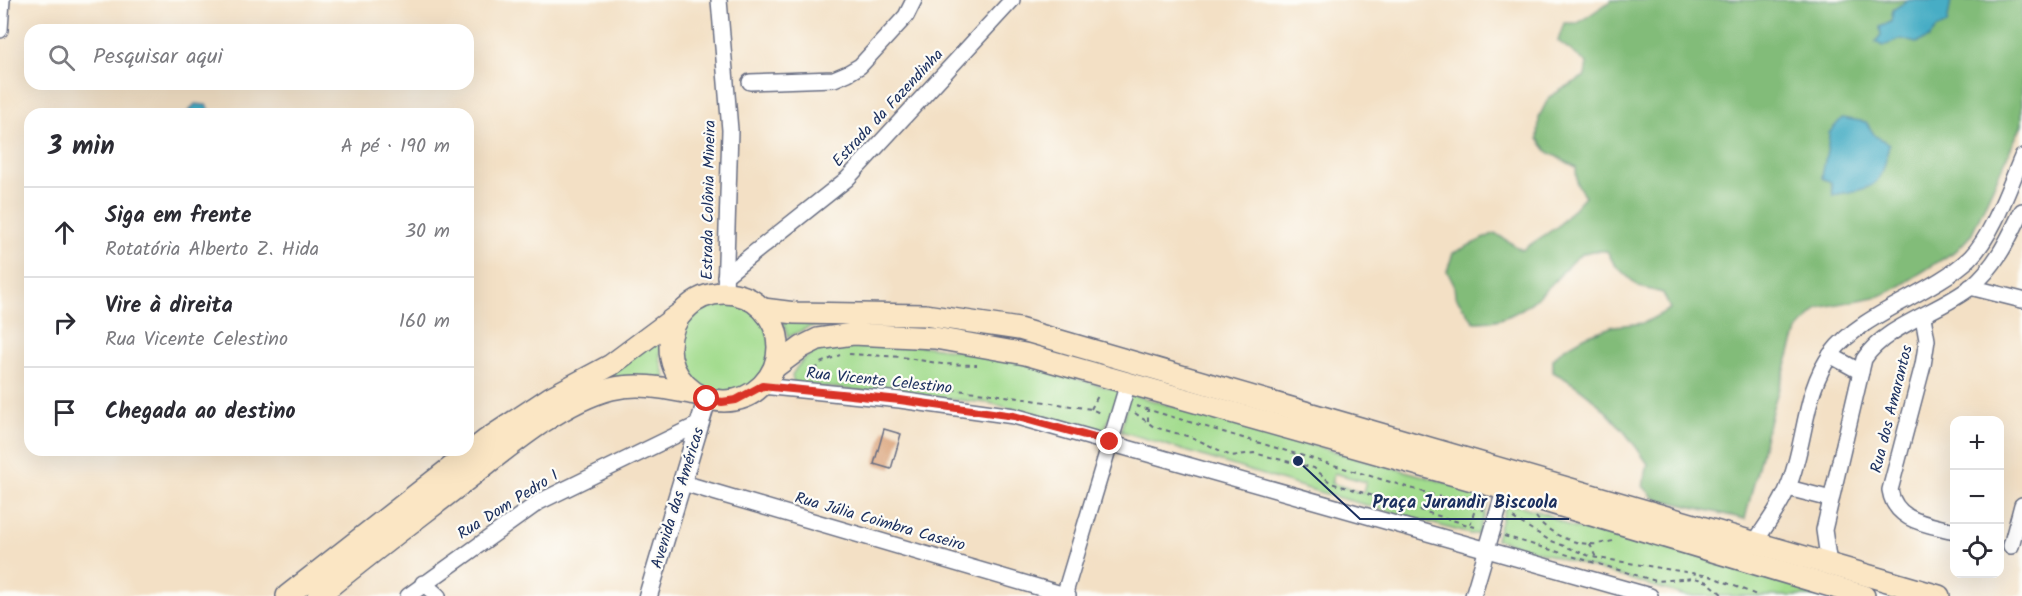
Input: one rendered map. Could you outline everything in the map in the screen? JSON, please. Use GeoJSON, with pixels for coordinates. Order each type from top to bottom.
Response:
{"type":"FeatureCollection","features":[{"type":"Feature","properties":{"kind":"main road"},"geometry":{"type":"LineString","coordinates":[[474,449],[551,397],[611,365],[686,309],[725,284],[752,300],[772,321],[778,336],[775,367]]}},
{"type":"Feature","properties":{"kind":"main road"},"geometry":{"type":"LineString","coordinates":[[686,309],[676,322],[670,338],[670,354],[679,377],[702,397]]}},
{"type":"Feature","properties":{"kind":"main road"},"geometry":{"type":"LineString","coordinates":[[763,309],[795,313],[925,315],[1019,329],[1507,481],[1864,596]]}},
{"type":"Feature","properties":{"kind":"main road"},"geometry":{"type":"LineString","coordinates":[[318,596],[493,459],[570,406],[591,396],[627,386],[648,386],[722,402],[736,400],[762,386],[775,367],[802,347],[835,335],[907,335],[962,342],[1025,354],[1507,481],[1755,542],[1938,596]]}},
{"type":"Feature","properties":{"kind":"main road"},"geometry":{"type":"LineString","coordinates":[[287,596],[466,456]]}},
{"type":"Feature","properties":{"kind":"street"},"geometry":{"type":"LineString","coordinates":[[0,30],[2,0]]}},
{"type":"Feature","properties":{"kind":"street","name":"Estrada Colônia Mineira"},"geometry":{"type":"LineString","coordinates":[[719,0],[729,130],[730,179],[725,284]]}},
{"type":"Feature","properties":{"kind":"street"},"geometry":{"type":"LineString","coordinates":[[750,82],[834,79],[848,74],[860,66],[906,16],[914,0]]}},
{"type":"Feature","properties":{"kind":"street","name":"Estrada da Fazendinha"},"geometry":{"type":"LineString","coordinates":[[725,284],[847,179],[1012,0]]}},
{"type":"Feature","properties":{"kind":"street"},"geometry":{"type":"LineString","coordinates":[[1755,542],[1788,488],[1813,393],[1830,355],[1842,341],[1939,280],[1969,258],[1982,242],[2020,165]]}},
{"type":"Feature","properties":{"kind":"street"},"geometry":{"type":"LineString","coordinates":[[1829,564],[1824,530],[1861,372],[1871,348],[1970,287],[1995,263],[2022,211]]}},
{"type":"Feature","properties":{"kind":"street"},"geometry":{"type":"LineString","coordinates":[[1939,280],[1949,301]]}},
{"type":"Feature","properties":{"kind":"street"},"geometry":{"type":"LineString","coordinates":[[1970,287],[2022,300]]}},
{"type":"Feature","properties":{"kind":"street","name":"Rua dos Amarantos"},"geometry":{"type":"LineString","coordinates":[[1923,317],[1927,340],[1923,365],[1890,490],[1896,509],[1918,522],[1950,530]]}},
{"type":"Feature","properties":{"kind":"street"},"geometry":{"type":"LineString","coordinates":[[1830,355],[1861,372]]}},
{"type":"Feature","properties":{"kind":"street"},"geometry":{"type":"LineString","coordinates":[[1065,596],[1128,383]]}},
{"type":"Feature","properties":{"kind":"street","name":"Rua Vicente Celestino"},"geometry":{"type":"LineString","coordinates":[[762,386],[1014,416],[1488,548],[1650,596]]}},
{"type":"Feature","properties":{"kind":"street","name":"Avenida das Américas"},"geometry":{"type":"LineString","coordinates":[[648,596],[683,483],[699,424],[702,397]]}},
{"type":"Feature","properties":{"kind":"street","name":"Rua Dom Pedro I"},"geometry":{"type":"LineString","coordinates":[[408,596],[423,583],[539,502],[699,424]]}},
{"type":"Feature","properties":{"kind":"street"},"geometry":{"type":"LineString","coordinates":[[1473,596],[1507,481]]}},
{"type":"Feature","properties":{"kind":"street","name":"Rua Júlia Coimbra Caseiro"},"geometry":{"type":"LineString","coordinates":[[683,483],[1065,596]]}},
{"type":"Feature","properties":{"kind":"street"},"geometry":{"type":"LineString","coordinates":[[1788,488],[1831,499]]}},
{"type":"Feature","properties":{"kind":"street"},"geometry":{"type":"LineString","coordinates":[[2011,546],[2022,506]]}},
{"type":"Feature","properties":{"kind":"street"},"geometry":{"type":"LineString","coordinates":[[423,583],[438,596]]}},
{"type":"Feature","properties":{"kind":"path"},"geometry":{"type":"LineString","coordinates":[[813,381],[813,372],[820,363],[843,354],[902,357],[942,364],[984,365]]}},
{"type":"Feature","properties":{"kind":"path"},"geometry":{"type":"LineString","coordinates":[[914,386],[986,393],[1090,410],[1111,417]]}},
{"type":"Feature","properties":{"kind":"path"},"geometry":{"type":"LineString","coordinates":[[1090,410],[1099,395],[1099,387]]}},
{"type":"Feature","properties":{"kind":"path"},"geometry":{"type":"LineString","coordinates":[[1148,422],[1150,400]]}},
{"type":"Feature","properties":{"kind":"path"},"geometry":{"type":"LineString","coordinates":[[1132,405],[1486,510]]}},
{"type":"Feature","properties":{"kind":"path"},"geometry":{"type":"LineString","coordinates":[[1131,412],[1140,414],[1148,422],[1169,432],[1202,441],[1232,456],[1254,453],[1314,468],[1330,483],[1480,529]]}},
{"type":"Feature","properties":{"kind":"path"},"geometry":{"type":"LineString","coordinates":[[1509,517],[1549,540],[1595,557],[1710,576],[1759,596]]}},
{"type":"Feature","properties":{"kind":"path"},"geometry":{"type":"LineString","coordinates":[[1496,533],[1656,580],[1695,578],[1708,582],[1724,596]]}},
{"type":"Feature","properties":{"kind":"path"},"geometry":{"type":"LineString","coordinates":[[1590,544],[1598,562]]}},
{"type":"Feature","properties":{"kind":"green space"},"geometry":{"type":"Polygon","coordinates":[[[1612,0],[2022,0],[2022,124],[1971,235],[1957,250],[1897,288],[1880,296],[1818,308],[1797,331],[1773,407],[1745,519],[1654,498],[1643,486],[1648,464],[1629,437],[1594,400],[1553,372],[1553,359],[1563,349],[1586,336],[1614,326],[1644,323],[1670,309],[1663,293],[1639,287],[1614,264],[1607,251],[1593,251],[1576,258],[1542,294],[1522,309],[1499,319],[1474,322],[1455,296],[1454,285],[1447,271],[1453,253],[1495,233],[1522,250],[1558,226],[1585,196],[1577,184],[1576,167],[1548,152],[1538,139],[1539,117],[1549,97],[1585,76],[1587,63],[1558,41],[1564,23],[1578,23],[1612,0]]]}},
{"type":"Feature","properties":{"kind":"green space"},"geometry":{"type":"Polygon","coordinates":[[[723,301],[741,305],[756,315],[766,330],[770,348],[766,366],[756,381],[741,391],[723,395],[705,391],[690,381],[680,366],[676,348],[680,330],[690,315],[705,305],[723,301]]]}},
{"type":"Feature","properties":{"kind":"green space"},"geometry":{"type":"Polygon","coordinates":[[[782,319],[923,325],[1036,343],[1129,371],[1032,345],[958,331],[913,327],[822,326],[809,327],[788,337],[782,319]]]}},
{"type":"Feature","properties":{"kind":"green space"},"geometry":{"type":"Polygon","coordinates":[[[661,337],[660,359],[666,378],[628,378],[396,520],[661,337]]]}},
{"type":"Feature","properties":{"kind":"green space"},"geometry":{"type":"Polygon","coordinates":[[[840,342],[915,345],[999,356],[1120,391],[1104,431],[989,403],[794,384],[792,375],[806,358],[818,350],[840,342]]]}},
{"type":"Feature","properties":{"kind":"green space"},"geometry":{"type":"Polygon","coordinates":[[[1129,394],[1480,492],[1488,502],[1478,534],[1470,534],[1319,492],[1121,431],[1129,394]],[[1334,473],[1331,483],[1363,493],[1366,482],[1334,473]]]}},
{"type":"Feature","properties":{"kind":"green space"},"geometry":{"type":"Polygon","coordinates":[[[1517,505],[1546,514],[1570,527],[1647,541],[1842,596],[1686,596],[1496,539],[1505,507],[1517,505]]]}},
{"type":"Feature","properties":{"kind":"water"},"geometry":{"type":"Polygon","coordinates":[[[1908,0],[1951,0],[1947,24],[1937,28],[1929,38],[1916,43],[1902,39],[1883,46],[1875,42],[1881,35],[1880,27],[1891,22],[1893,10],[1908,0]]]}},
{"type":"Feature","properties":{"kind":"water"},"geometry":{"type":"Polygon","coordinates":[[[195,104],[206,105],[208,108],[191,108],[195,104]]]}},
{"type":"Feature","properties":{"kind":"water"},"geometry":{"type":"Polygon","coordinates":[[[1842,118],[1866,122],[1875,136],[1889,144],[1883,170],[1874,183],[1859,190],[1833,195],[1831,182],[1822,178],[1829,133],[1842,118]]]}},
{"type":"Feature","properties":{"kind":"building"},"geometry":{"type":"Polygon","coordinates":[[[884,429],[901,434],[891,469],[874,464],[884,429]]]}},
{"type":"Feature","properties":{"kind":"place","name":"Praça Jurandir Biscoola"},"geometry":{"type":"Point","coordinates":[1298,461]}},
{"type":"Feature","properties":{"kind":"route"},"geometry":{"type":"LineString","coordinates":[[707,399],[722,402],[736,400],[750,395],[762,386],[900,400],[1014,416],[1110,442]]}}]}
